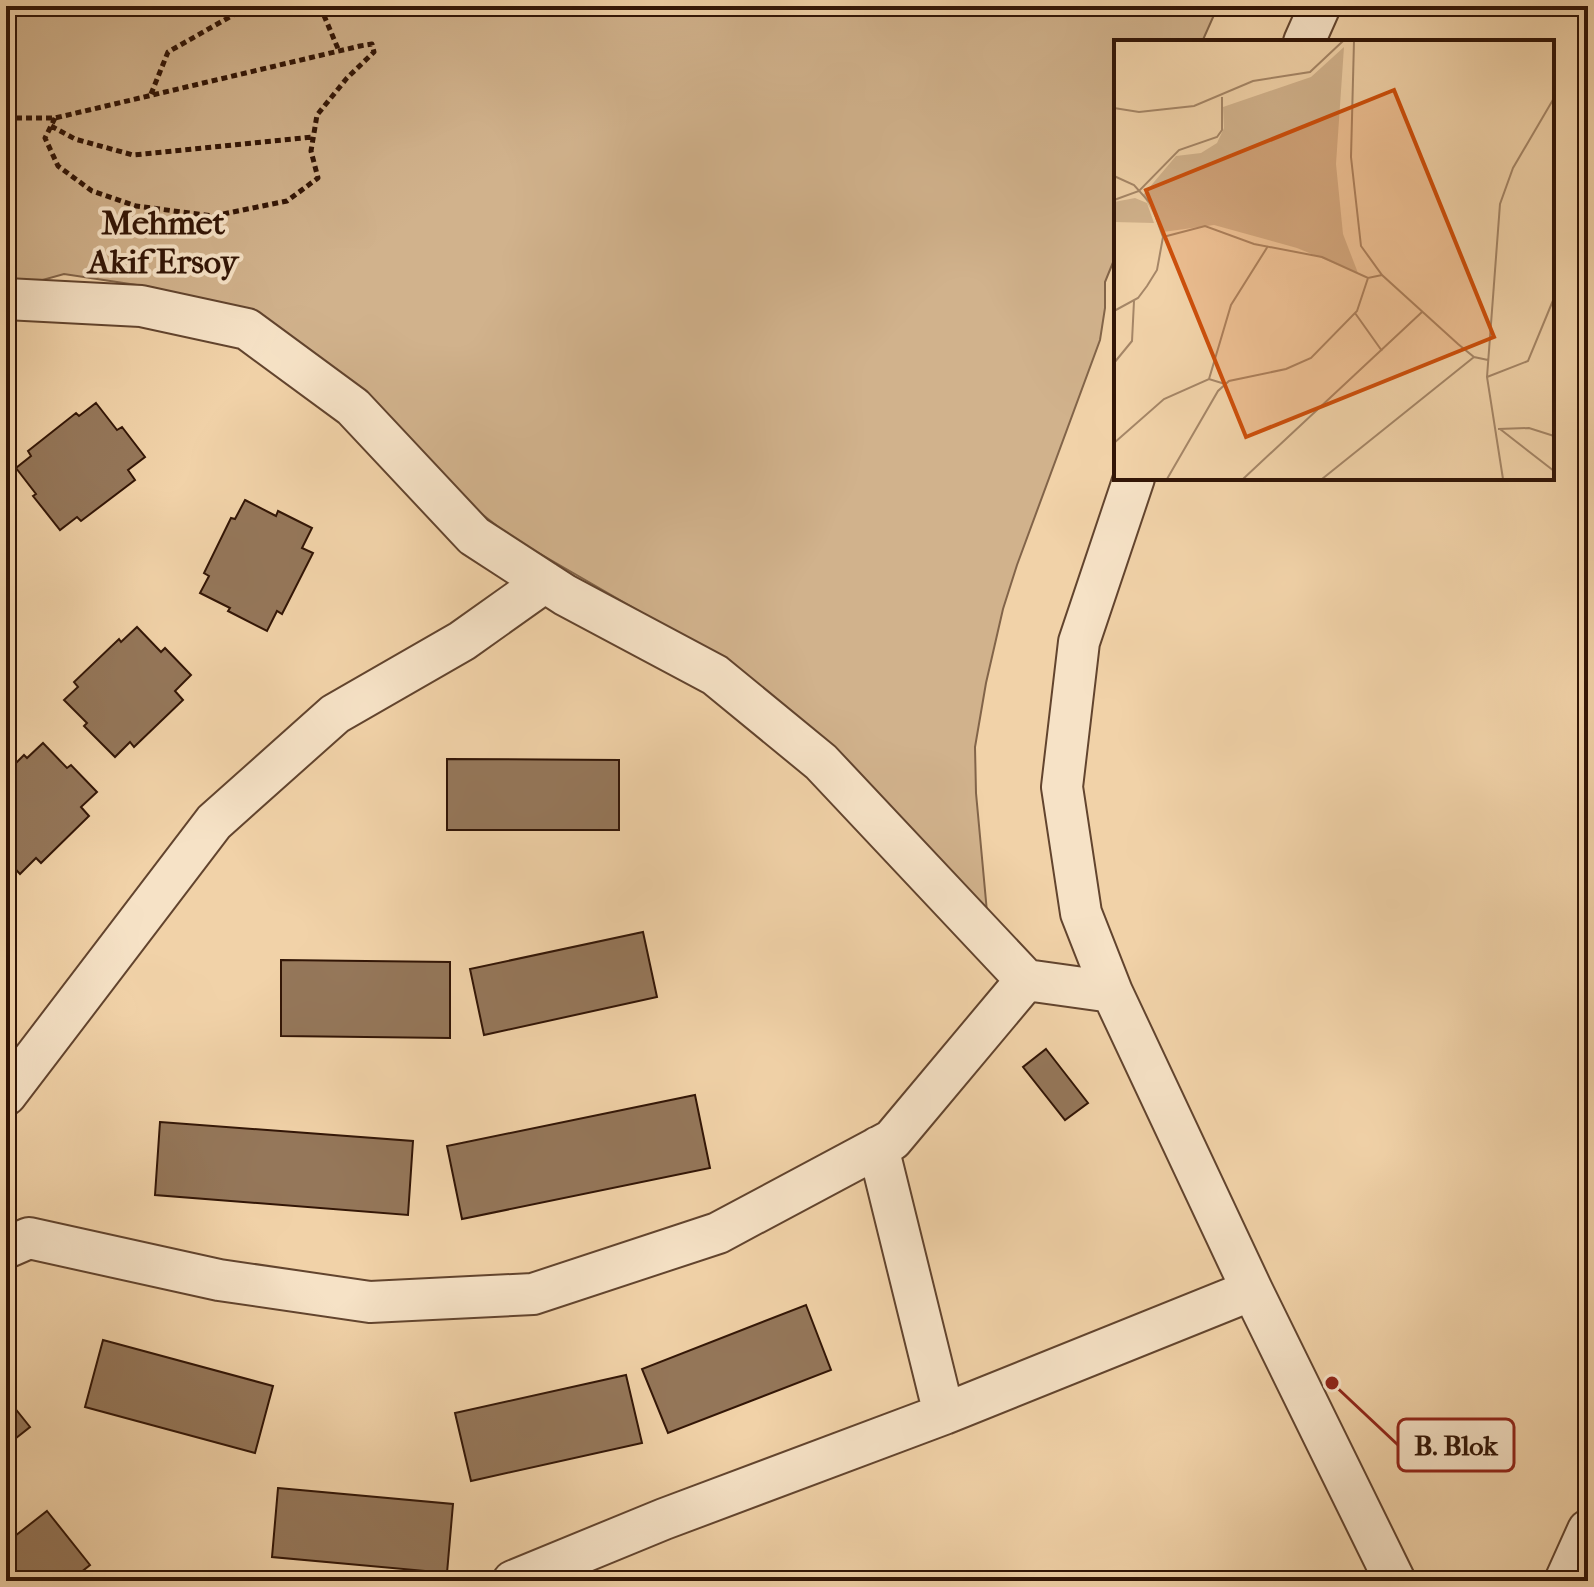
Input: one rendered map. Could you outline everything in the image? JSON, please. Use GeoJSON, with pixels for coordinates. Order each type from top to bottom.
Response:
{"type":"FeatureCollection","features":[{"type":"Feature","properties":{"kind":"street"},"geometry":{"type":"LineString","coordinates":[[1305,40],[1320,6]]}},
{"type":"Feature","properties":{"kind":"street"},"geometry":{"type":"LineString","coordinates":[[6,299],[141,306],[247,329],[353,407],[474,536],[565,595],[715,675],[821,762],[1026,980],[1112,992]]}},
{"type":"Feature","properties":{"kind":"street"},"geometry":{"type":"LineString","coordinates":[[1133,480],[1079,642],[1062,787],[1081,913],[1112,992],[1252,1290],[1395,1581]]}},
{"type":"Feature","properties":{"kind":"street"},"geometry":{"type":"LineString","coordinates":[[6,1095],[214,822],[335,714],[462,641],[545,582]]}},
{"type":"Feature","properties":{"kind":"street"},"geometry":{"type":"LineString","coordinates":[[6,1248],[29,1238],[219,1280],[370,1302],[533,1294],[718,1233],[892,1140],[1026,980]]}},
{"type":"Feature","properties":{"kind":"street"},"geometry":{"type":"LineString","coordinates":[[878,1147],[944,1414]]}},
{"type":"Feature","properties":{"kind":"street"},"geometry":{"type":"LineString","coordinates":[[513,1581],[664,1519],[944,1414],[1252,1290]]}},
{"type":"Feature","properties":{"kind":"street"},"geometry":{"type":"LineString","coordinates":[[1565,1581],[1588,1530]]}},
{"type":"Feature","properties":{"kind":"path"},"geometry":{"type":"LineString","coordinates":[[151,95],[168,52],[249,6]]}},
{"type":"Feature","properties":{"kind":"path"},"geometry":{"type":"LineString","coordinates":[[320,6],[339,51]]}},
{"type":"Feature","properties":{"kind":"path"},"geometry":{"type":"LineString","coordinates":[[6,118],[55,118],[372,44],[374,52],[347,78],[317,115],[311,151],[318,178],[287,201],[213,216],[136,206],[92,191],[58,166],[45,138],[55,118]]}},
{"type":"Feature","properties":{"kind":"path"},"geometry":{"type":"LineString","coordinates":[[51,126],[75,139],[133,155],[313,137]]}},
{"type":"Feature","properties":{"kind":"shaded area"},"geometry":{"type":"Polygon","coordinates":[[[6,6],[1218,6],[1203,40],[1114,40],[1114,260],[1105,282],[1100,340],[1003,609],[975,747],[987,912],[663,625],[511,537],[212,302],[150,287],[64,274],[39,281],[6,275],[6,6]]]}},
{"type":"Feature","properties":{"kind":"building"},"geometry":{"type":"Polygon","coordinates":[[[96,403],[117,430],[122,427],[145,457],[128,470],[135,480],[81,521],[77,517],[60,530],[16,468],[31,456],[28,451],[76,413],[79,416],[96,403]]]}},
{"type":"Feature","properties":{"kind":"building"},"geometry":{"type":"Polygon","coordinates":[[[245,500],[276,516],[278,511],[312,528],[302,548],[313,553],[282,614],[277,611],[267,631],[200,593],[209,576],[204,573],[231,518],[235,519],[245,500]]]}},
{"type":"Feature","properties":{"kind":"building"},"geometry":{"type":"Polygon","coordinates":[[[137,627],[161,652],[165,648],[191,675],[175,691],[183,700],[134,747],[130,742],[115,757],[84,726],[87,723],[64,700],[78,687],[74,682],[119,639],[121,642],[137,627]]]}},
{"type":"Feature","properties":{"kind":"building"},"geometry":{"type":"Polygon","coordinates":[[[43,743],[67,768],[71,765],[97,792],[81,807],[89,816],[41,863],[36,858],[20,874],[6,859],[6,773],[24,755],[27,758],[43,743]]]}},
{"type":"Feature","properties":{"kind":"building"},"geometry":{"type":"Polygon","coordinates":[[[447,759],[619,760],[619,830],[447,830],[447,759]]]}},
{"type":"Feature","properties":{"kind":"building"},"geometry":{"type":"Polygon","coordinates":[[[643,932],[657,997],[484,1035],[470,969],[643,932]]]}},
{"type":"Feature","properties":{"kind":"building"},"geometry":{"type":"Polygon","coordinates":[[[281,960],[450,962],[450,1038],[281,1036],[281,960]]]}},
{"type":"Feature","properties":{"kind":"building"},"geometry":{"type":"Polygon","coordinates":[[[1046,1049],[1088,1103],[1065,1120],[1023,1067],[1046,1049]]]}},
{"type":"Feature","properties":{"kind":"building"},"geometry":{"type":"Polygon","coordinates":[[[695,1095],[710,1168],[462,1219],[447,1146],[695,1095]]]}},
{"type":"Feature","properties":{"kind":"building"},"geometry":{"type":"Polygon","coordinates":[[[160,1122],[413,1141],[408,1215],[155,1195],[160,1122]]]}},
{"type":"Feature","properties":{"kind":"building"},"geometry":{"type":"Polygon","coordinates":[[[806,1305],[831,1370],[668,1433],[642,1369],[806,1305]]]}},
{"type":"Feature","properties":{"kind":"building"},"geometry":{"type":"Polygon","coordinates":[[[103,1340],[273,1386],[255,1453],[85,1407],[103,1340]]]}},
{"type":"Feature","properties":{"kind":"building"},"geometry":{"type":"Polygon","coordinates":[[[626,1375],[642,1443],[471,1481],[455,1413],[626,1375]]]}},
{"type":"Feature","properties":{"kind":"building"},"geometry":{"type":"Polygon","coordinates":[[[6,1397],[30,1427],[6,1446],[6,1397]]]}},
{"type":"Feature","properties":{"kind":"building"},"geometry":{"type":"Polygon","coordinates":[[[278,1488],[453,1504],[447,1573],[272,1557],[278,1488]]]}},
{"type":"Feature","properties":{"kind":"building"},"geometry":{"type":"Polygon","coordinates":[[[47,1511],[90,1565],[70,1581],[6,1581],[6,1543],[47,1511]]]}},
{"type":"Feature","properties":{"kind":"place","name":"B. Blok"},"geometry":{"type":"Point","coordinates":[1332,1383]}},
{"type":"Feature","properties":{"kind":"district","name":"Mehmet Akif Ersoy"},"geometry":{"type":"Point","coordinates":[163,242]}}]}
